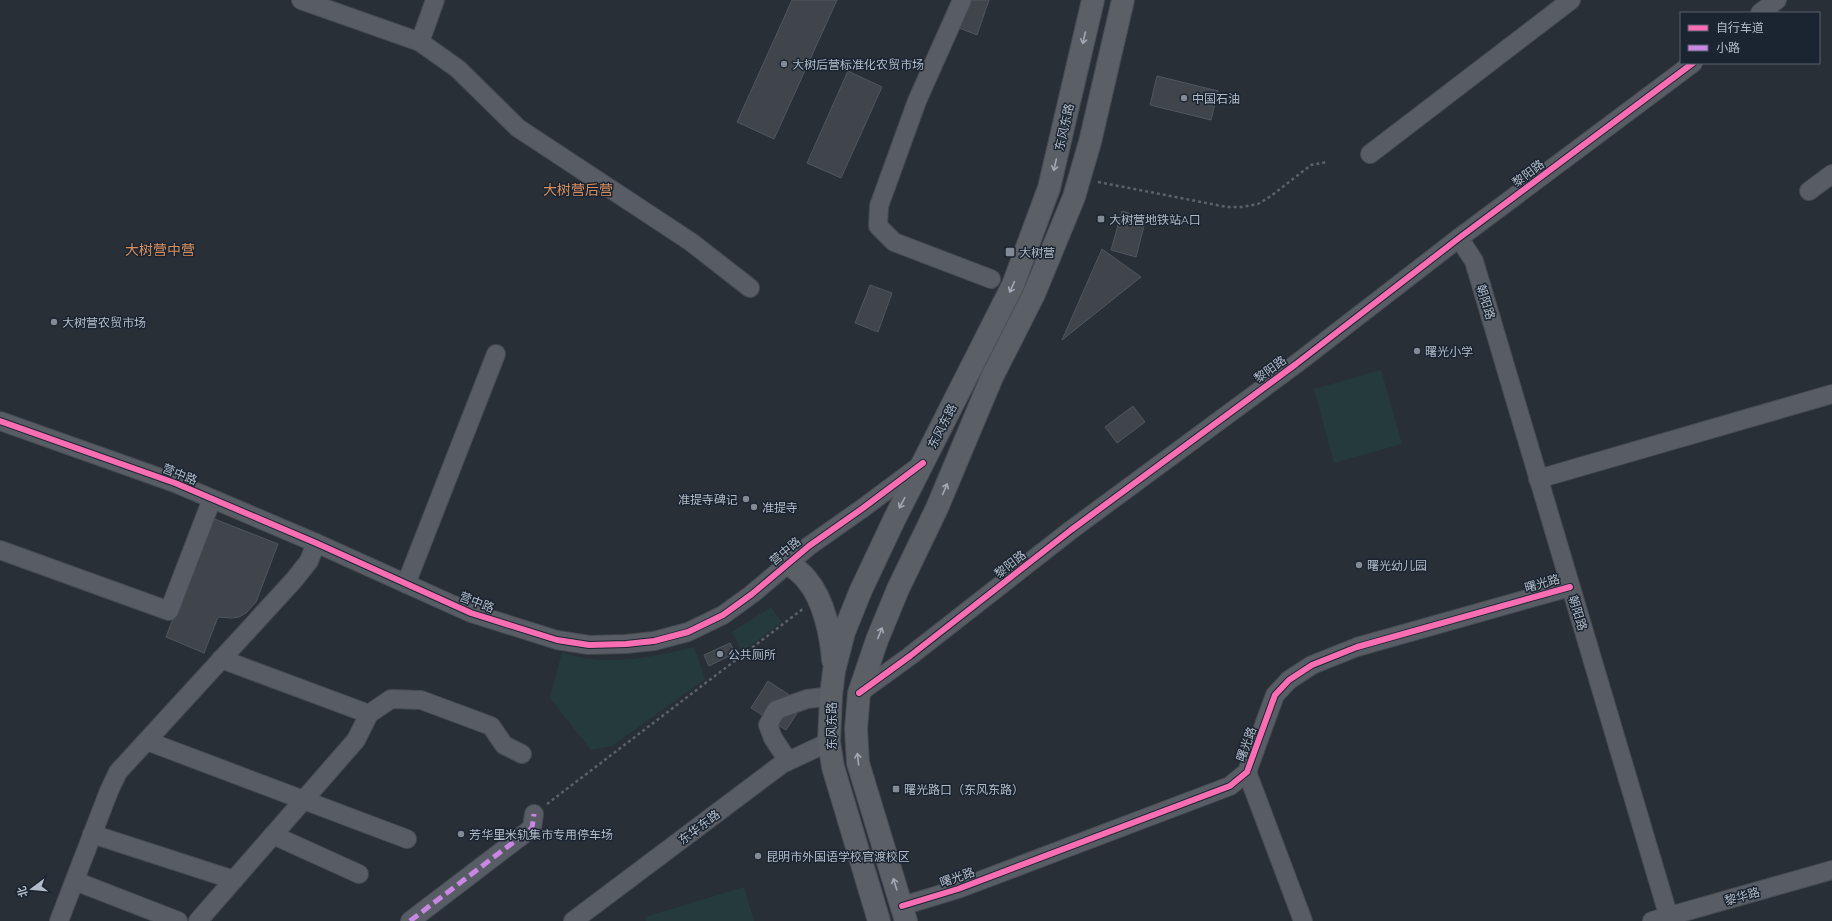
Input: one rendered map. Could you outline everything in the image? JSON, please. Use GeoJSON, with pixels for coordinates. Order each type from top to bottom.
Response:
{"type":"FeatureCollection","features":[{"type":"Feature","properties":{"kind":"main road","name":"东风东路"},"geometry":{"type":"LineString","coordinates":[[904,914],[858,763],[856,729],[859,693],[877,640],[898,589],[937,508],[992,377],[1034,294],[1074,197],[1090,142],[1123,0]]}},
{"type":"Feature","properties":{"kind":"main road","name":"东风东路"},"geometry":{"type":"LineString","coordinates":[[879,921],[833,767],[829,742],[831,696],[834,671],[844,632],[860,590],[1013,285],[1049,188],[1090,1]]}},
{"type":"Feature","properties":{"kind":"main road"},"geometry":{"type":"LineString","coordinates":[[788,563],[807,580],[817,598],[825,618],[831,641],[834,671]]}},
{"type":"Feature","properties":{"kind":"street"},"geometry":{"type":"LineString","coordinates":[[301,0],[420,42],[458,69],[518,128],[691,242],[750,288]]}},
{"type":"Feature","properties":{"kind":"street"},"geometry":{"type":"LineString","coordinates":[[420,42],[435,0]]}},
{"type":"Feature","properties":{"kind":"street"},"geometry":{"type":"LineString","coordinates":[[962,0],[917,101],[879,206],[878,226],[894,242],[991,279]]}},
{"type":"Feature","properties":{"kind":"street"},"geometry":{"type":"LineString","coordinates":[[1370,154],[1572,0]]}},
{"type":"Feature","properties":{"kind":"street"},"geometry":{"type":"LineString","coordinates":[[1761,12],[1778,0]]}},
{"type":"Feature","properties":{"kind":"street","name":"黎阳路"},"geometry":{"type":"LineString","coordinates":[[859,693],[910,656],[1071,530],[1296,364],[1459,238],[1692,64]]}},
{"type":"Feature","properties":{"kind":"street"},"geometry":{"type":"LineString","coordinates":[[1809,192],[1832,174]]}},
{"type":"Feature","properties":{"kind":"street","name":"朝阳路"},"geometry":{"type":"LineString","coordinates":[[1459,238],[1474,261],[1570,587],[1663,919]]}},
{"type":"Feature","properties":{"kind":"street"},"geometry":{"type":"LineString","coordinates":[[406,584],[496,354]]}},
{"type":"Feature","properties":{"kind":"street"},"geometry":{"type":"LineString","coordinates":[[1538,479],[1832,394]]}},
{"type":"Feature","properties":{"kind":"street","name":"营中路"},"geometry":{"type":"LineString","coordinates":[[0,421],[175,483],[316,543],[471,613],[557,640],[589,645],[626,644],[654,641],[688,632],[723,615],[809,546],[923,463]]}},
{"type":"Feature","properties":{"kind":"street"},"geometry":{"type":"LineString","coordinates":[[0,550],[169,611],[212,499]]}},
{"type":"Feature","properties":{"kind":"street"},"geometry":{"type":"LineString","coordinates":[[59,921],[109,791],[118,772],[294,580],[309,561],[316,543]]}},
{"type":"Feature","properties":{"kind":"street","name":"曙光路"},"geometry":{"type":"LineString","coordinates":[[904,914],[958,889],[1230,786],[1248,772],[1275,695],[1289,680],[1312,665],[1357,647],[1570,587]]}},
{"type":"Feature","properties":{"kind":"street"},"geometry":{"type":"LineString","coordinates":[[221,659],[370,714]]}},
{"type":"Feature","properties":{"kind":"street"},"geometry":{"type":"LineString","coordinates":[[788,761],[773,738],[768,725],[776,710],[807,699],[831,696]]}},
{"type":"Feature","properties":{"kind":"street"},"geometry":{"type":"LineString","coordinates":[[198,921],[356,740],[370,714],[391,699],[421,700],[491,726],[504,745],[522,754]]}},
{"type":"Feature","properties":{"kind":"street"},"geometry":{"type":"LineString","coordinates":[[147,740],[407,839]]}},
{"type":"Feature","properties":{"kind":"street","name":"东华东路"},"geometry":{"type":"LineString","coordinates":[[573,921],[788,761],[829,742]]}},
{"type":"Feature","properties":{"kind":"street"},"geometry":{"type":"LineString","coordinates":[[1248,772],[1303,921]]}},
{"type":"Feature","properties":{"kind":"street"},"geometry":{"type":"LineString","coordinates":[[410,921],[532,828],[534,814]]}},
{"type":"Feature","properties":{"kind":"street"},"geometry":{"type":"LineString","coordinates":[[92,834],[234,880]]}},
{"type":"Feature","properties":{"kind":"street"},"geometry":{"type":"LineString","coordinates":[[273,835],[359,874]]}},
{"type":"Feature","properties":{"kind":"street","name":"黎华路"},"geometry":{"type":"LineString","coordinates":[[1663,919],[1832,870]]}},
{"type":"Feature","properties":{"kind":"street"},"geometry":{"type":"LineString","coordinates":[[75,881],[178,921]]}},
{"type":"Feature","properties":{"kind":"path"},"geometry":{"type":"LineString","coordinates":[[1079,178],[1227,207],[1242,207],[1258,204],[1312,165],[1327,162]]}},
{"type":"Feature","properties":{"kind":"path"},"geometry":{"type":"LineString","coordinates":[[534,814],[817,598]]}},
{"type":"Feature","properties":{"kind":"green space"},"geometry":{"type":"Polygon","coordinates":[[[1381,370],[1402,444],[1334,463],[1314,389],[1381,370]]]}},
{"type":"Feature","properties":{"kind":"green space"},"geometry":{"type":"Polygon","coordinates":[[[771,607],[782,622],[742,652],[732,632],[771,607]]]}},
{"type":"Feature","properties":{"kind":"green space"},"geometry":{"type":"Polygon","coordinates":[[[694,647],[705,679],[612,746],[591,750],[550,698],[562,652],[578,657],[611,660],[645,657],[694,647]]]}},
{"type":"Feature","properties":{"kind":"green space"},"geometry":{"type":"Polygon","coordinates":[[[744,887],[754,921],[646,921],[645,917],[744,887]]]}},
{"type":"Feature","properties":{"kind":"building","name":"大树后营标准化农贸市场"},"geometry":{"type":"Polygon","coordinates":[[[792,0],[837,0],[774,139],[737,122],[792,0]]]}},
{"type":"Feature","properties":{"kind":"building"},"geometry":{"type":"Polygon","coordinates":[[[967,0],[989,0],[977,35],[957,27],[967,0]]]}},
{"type":"Feature","properties":{"kind":"building"},"geometry":{"type":"Polygon","coordinates":[[[848,71],[882,87],[841,178],[807,163],[848,71]]]}},
{"type":"Feature","properties":{"kind":"building","name":"中国石油"},"geometry":{"type":"Polygon","coordinates":[[[1157,76],[1218,91],[1211,120],[1150,105],[1157,76]]]}},
{"type":"Feature","properties":{"kind":"building"},"geometry":{"type":"Polygon","coordinates":[[[1122,211],[1146,218],[1136,257],[1111,250],[1122,211]]]}},
{"type":"Feature","properties":{"kind":"building"},"geometry":{"type":"Polygon","coordinates":[[[1102,249],[1141,277],[1062,340],[1102,249]]]}},
{"type":"Feature","properties":{"kind":"building"},"geometry":{"type":"Polygon","coordinates":[[[870,285],[892,293],[878,332],[855,323],[870,285]]]}},
{"type":"Feature","properties":{"kind":"building"},"geometry":{"type":"Polygon","coordinates":[[[1133,406],[1145,422],[1117,443],[1105,427],[1133,406]]]}},
{"type":"Feature","properties":{"kind":"building"},"geometry":{"type":"Polygon","coordinates":[[[212,518],[278,544],[256,602],[246,613],[239,617],[218,617],[204,653],[166,637],[212,518]]]}},
{"type":"Feature","properties":{"kind":"building","name":"公共厕所"},"geometry":{"type":"Polygon","coordinates":[[[730,643],[735,653],[709,666],[704,655],[730,643]]]}},
{"type":"Feature","properties":{"kind":"building"},"geometry":{"type":"Polygon","coordinates":[[[768,681],[803,704],[786,730],[751,708],[768,681]]]}},
{"type":"Feature","properties":{"kind":"marked path"},"geometry":{"type":"LineString","coordinates":[[410,921],[532,828],[534,814]]}},
{"type":"Feature","properties":{"kind":"cycle path"},"geometry":{"type":"LineString","coordinates":[[859,693],[910,656],[1071,530],[1296,364],[1459,238],[1692,64]]}},
{"type":"Feature","properties":{"kind":"cycle path"},"geometry":{"type":"LineString","coordinates":[[0,421],[175,483],[316,543],[471,613],[557,640],[589,645],[626,644],[654,641],[688,632],[723,615],[752,594],[809,546],[923,463]]}},
{"type":"Feature","properties":{"kind":"cycle path"},"geometry":{"type":"LineString","coordinates":[[902,906],[958,889],[1230,786],[1247,772],[1275,695],[1289,680],[1312,665],[1357,647],[1570,587]]}},
{"type":"Feature","properties":{"kind":"place","name":"大树后营标准化农贸市场"},"geometry":{"type":"Point","coordinates":[784,64]}},
{"type":"Feature","properties":{"kind":"place","name":"中国石油"},"geometry":{"type":"Point","coordinates":[1184,98]}},
{"type":"Feature","properties":{"kind":"place","name":"大树营地铁站A口"},"geometry":{"type":"Point","coordinates":[1101,219]}},
{"type":"Feature","properties":{"kind":"place","name":"大树营"},"geometry":{"type":"Point","coordinates":[1010,252]}},
{"type":"Feature","properties":{"kind":"place","name":"大树营农贸市场"},"geometry":{"type":"Point","coordinates":[54,322]}},
{"type":"Feature","properties":{"kind":"place","name":"曙光小学"},"geometry":{"type":"Point","coordinates":[1417,351]}},
{"type":"Feature","properties":{"kind":"place","name":"准提寺碑记"},"geometry":{"type":"Point","coordinates":[746,499]}},
{"type":"Feature","properties":{"kind":"place","name":"准提寺"},"geometry":{"type":"Point","coordinates":[754,507]}},
{"type":"Feature","properties":{"kind":"place","name":"曙光幼儿园"},"geometry":{"type":"Point","coordinates":[1359,565]}},
{"type":"Feature","properties":{"kind":"place","name":"公共厕所"},"geometry":{"type":"Point","coordinates":[720,654]}},
{"type":"Feature","properties":{"kind":"place","name":"曙光路口（东风东路）"},"geometry":{"type":"Point","coordinates":[896,789]}},
{"type":"Feature","properties":{"kind":"place","name":"芳华里米轨集市专用停车场"},"geometry":{"type":"Point","coordinates":[461,834]}},
{"type":"Feature","properties":{"kind":"place","name":"昆明市外国语学校官渡校区"},"geometry":{"type":"Point","coordinates":[758,856]}},
{"type":"Feature","properties":{"kind":"district","name":"大树营后营"},"geometry":{"type":"Point","coordinates":[578,190]}},
{"type":"Feature","properties":{"kind":"district","name":"大树营中营"},"geometry":{"type":"Point","coordinates":[160,250]}}]}
